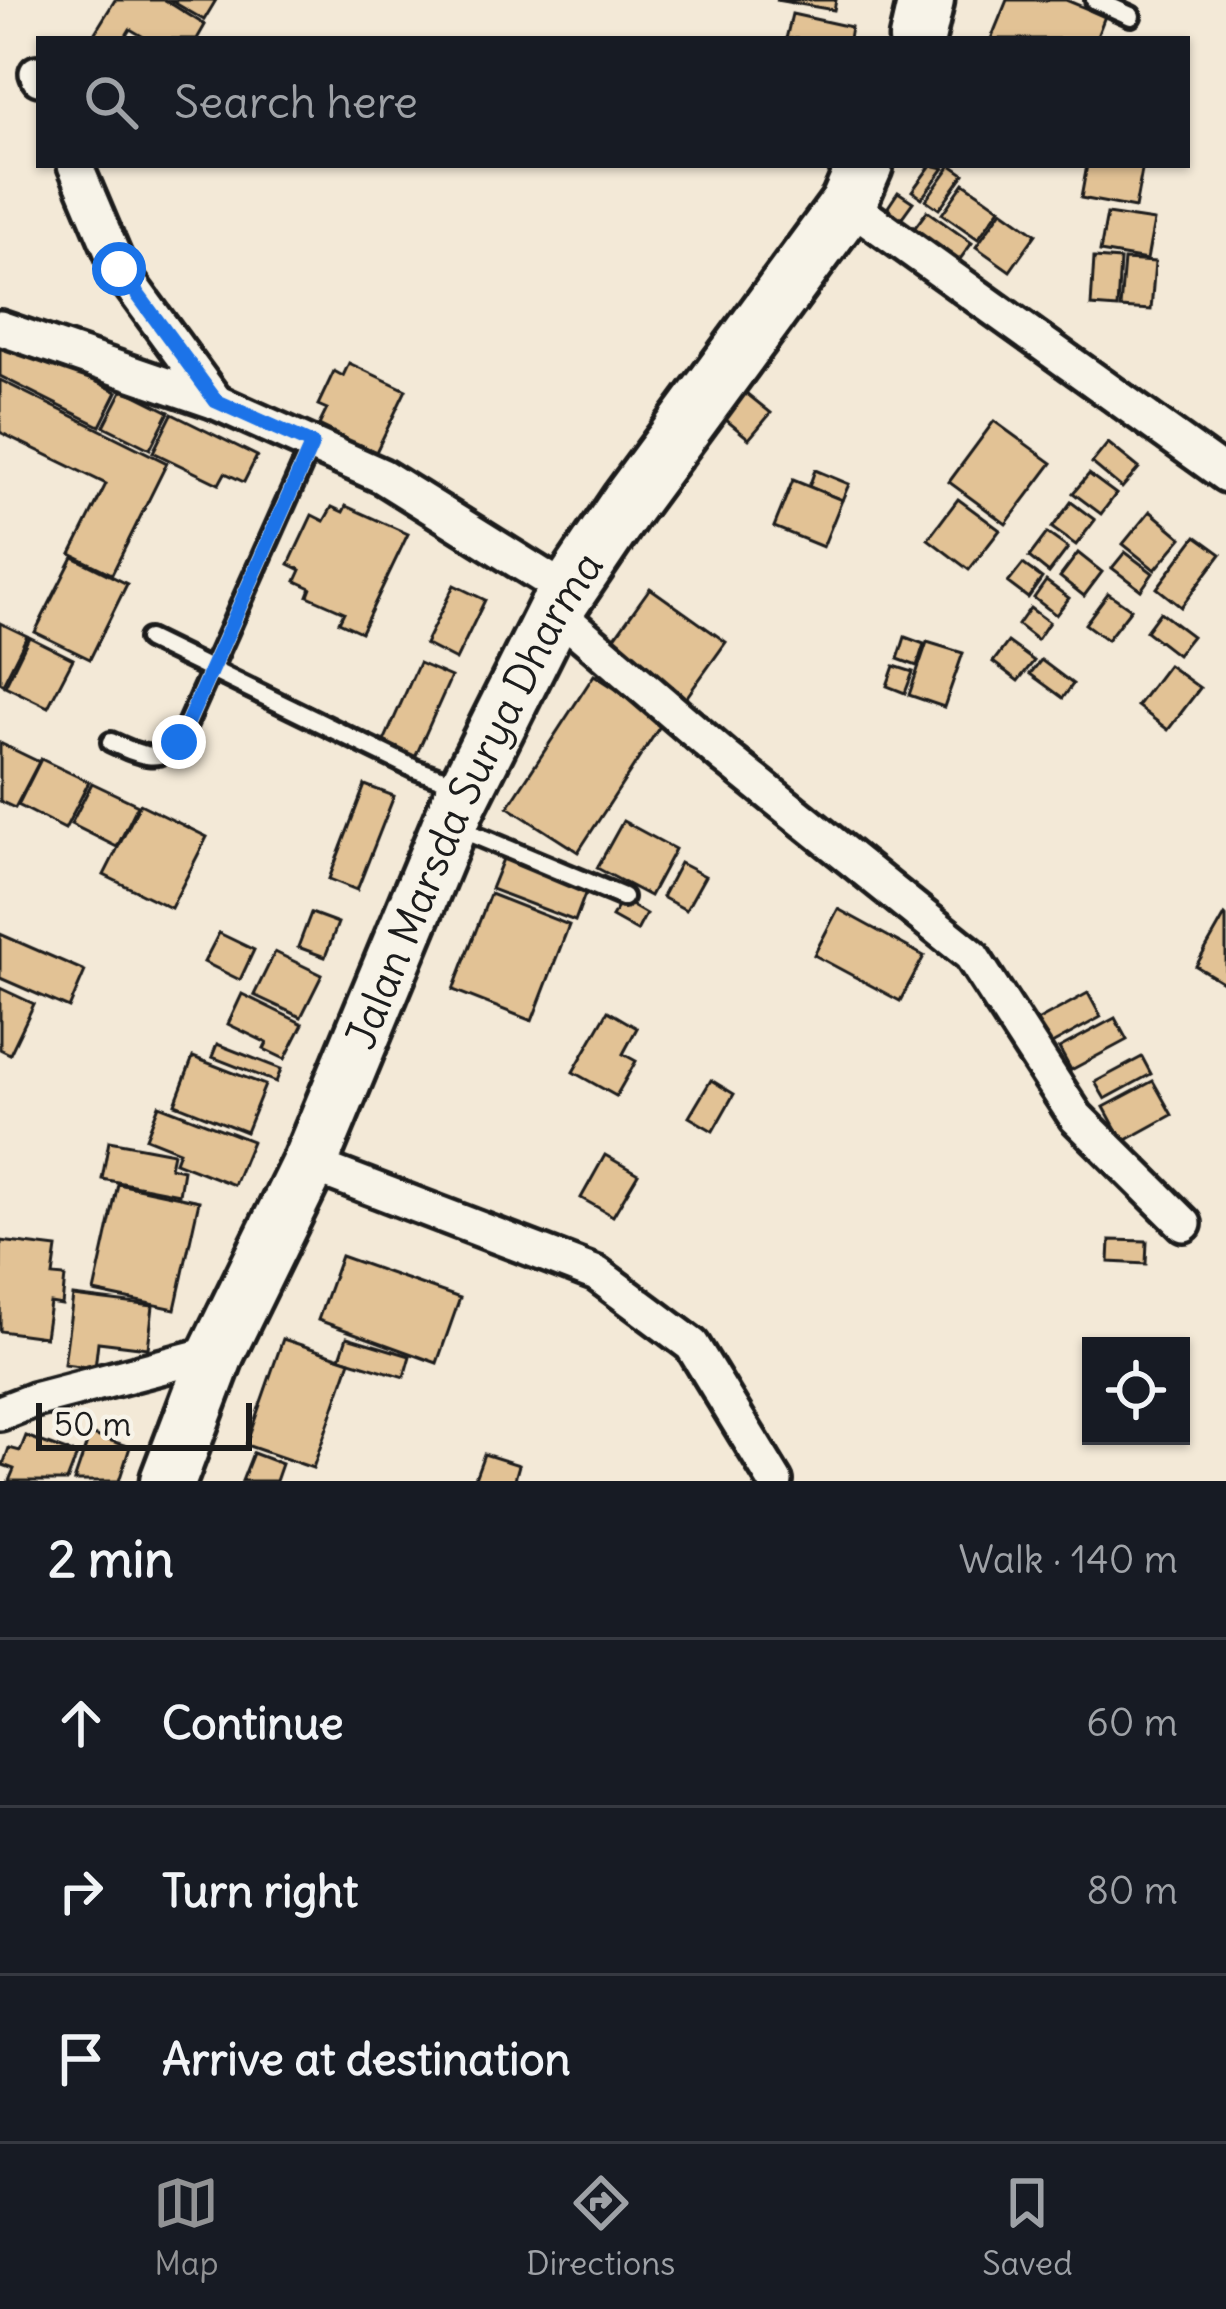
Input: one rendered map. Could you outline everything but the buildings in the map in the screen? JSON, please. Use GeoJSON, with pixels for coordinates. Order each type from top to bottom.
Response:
{"type":"FeatureCollection","features":[{"type":"Feature","properties":{"kind":"highway"},"geometry":{"type":"LineString","coordinates":[[917,36],[926,0]]}},
{"type":"Feature","properties":{"kind":"highway","name":"Jalan Marsda Surya Dharma"},"geometry":{"type":"LineString","coordinates":[[168,1481],[218,1352],[309,1164],[458,806],[561,602],[856,184]]}},
{"type":"Feature","properties":{"kind":"street"},"geometry":{"type":"LineString","coordinates":[[76,168],[119,269],[216,401]]}},
{"type":"Feature","properties":{"kind":"street"},"geometry":{"type":"LineString","coordinates":[[856,184],[1226,475]]}},
{"type":"Feature","properties":{"kind":"street"},"geometry":{"type":"LineString","coordinates":[[0,328],[216,401],[382,476],[561,602],[725,758],[971,955],[1076,1117],[1184,1224]]}},
{"type":"Feature","properties":{"kind":"street"},"geometry":{"type":"LineString","coordinates":[[309,1164],[597,1274],[692,1345],[775,1481]]}},
{"type":"Feature","properties":{"kind":"street"},"geometry":{"type":"LineString","coordinates":[[0,1413],[218,1352]]}},
{"type":"Feature","properties":{"kind":"lane"},"geometry":{"type":"LineString","coordinates":[[1095,0],[1131,16]]}},
{"type":"Feature","properties":{"kind":"lane"},"geometry":{"type":"LineString","coordinates":[[111,742],[155,757],[171,752],[179,742],[312,444]]}},
{"type":"Feature","properties":{"kind":"lane"},"geometry":{"type":"LineString","coordinates":[[148,639],[415,769],[458,806],[623,897]]}},
{"type":"Feature","properties":{"kind":"route"},"geometry":{"type":"LineString","coordinates":[[119,269],[216,401],[312,444],[179,742]]}}]}
